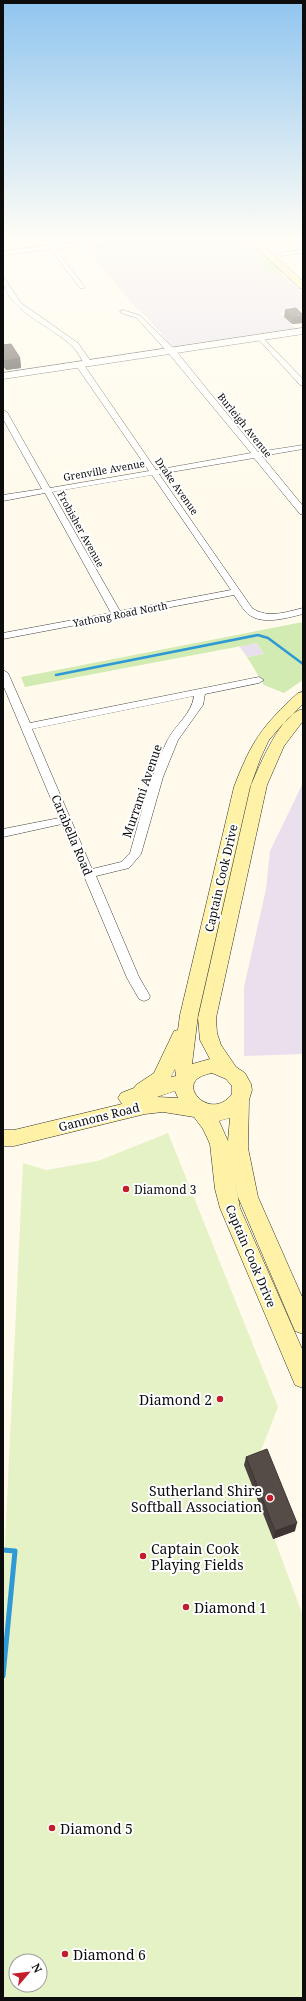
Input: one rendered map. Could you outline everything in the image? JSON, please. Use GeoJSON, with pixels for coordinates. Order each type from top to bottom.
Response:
{"type":"FeatureCollection","features":[{"type":"Feature","properties":{"kind":"main road","name":"Captain Cook Drive"},"geometry":{"type":"LineString","coordinates":[[185,1079],[183,1064],[189,1016],[242,786],[262,739],[282,716],[303,696]]}},
{"type":"Feature","properties":{"kind":"main road","name":"Captain Cook Drive"},"geometry":{"type":"LineString","coordinates":[[228,1070],[211,1046],[207,1037],[207,1018],[259,785],[270,758],[285,733],[303,713]]}},
{"type":"Feature","properties":{"kind":"main road"},"geometry":{"type":"LineString","coordinates":[[126,1099],[153,1085],[162,1078],[189,1016]]}},
{"type":"Feature","properties":{"kind":"main road"},"geometry":{"type":"LineString","coordinates":[[3,1133],[126,1099],[185,1079],[195,1070],[203,1067],[212,1066],[228,1070],[234,1074],[241,1083],[242,1093],[240,1100],[233,1107],[224,1112],[212,1113],[199,1110],[186,1099],[183,1087],[185,1079]]}},
{"type":"Feature","properties":{"kind":"main road","name":"Captain Cook Drive"},"geometry":{"type":"LineString","coordinates":[[240,1100],[238,1148],[248,1197],[303,1324]]}},
{"type":"Feature","properties":{"kind":"main road","name":"Gannons Road"},"geometry":{"type":"LineString","coordinates":[[3,1138],[14,1138],[146,1106],[163,1104],[199,1110]]}},
{"type":"Feature","properties":{"kind":"main road","name":"Captain Cook Drive"},"geometry":{"type":"LineString","coordinates":[[199,1110],[211,1124],[220,1144],[225,1189],[230,1208],[303,1377]]}},
{"type":"Feature","properties":{"kind":"street","name":"Drake Avenue"},"geometry":{"type":"LineString","coordinates":[[56,331],[74,345],[84,364],[154,473],[249,610],[259,617],[268,618],[303,611]]}},
{"type":"Feature","properties":{"kind":"street","name":"Burleigh Avenue"},"geometry":{"type":"LineString","coordinates":[[153,331],[171,351],[303,512]]}},
{"type":"Feature","properties":{"kind":"street"},"geometry":{"type":"LineString","coordinates":[[3,376],[303,332]]}},
{"type":"Feature","properties":{"kind":"street"},"geometry":{"type":"LineString","coordinates":[[260,338],[303,382]]}},
{"type":"Feature","properties":{"kind":"street","name":"Frobisher Avenue"},"geometry":{"type":"LineString","coordinates":[[3,412],[117,615]]}},
{"type":"Feature","properties":{"kind":"street","name":"Grenville Avenue"},"geometry":{"type":"LineString","coordinates":[[3,498],[303,447]]}},
{"type":"Feature","properties":{"kind":"street","name":"Yathong Road North"},"geometry":{"type":"LineString","coordinates":[[3,636],[236,592]]}},
{"type":"Feature","properties":{"kind":"street","name":"Carabella Road"},"geometry":{"type":"LineString","coordinates":[[3,673],[133,978],[144,996]]}},
{"type":"Feature","properties":{"kind":"street"},"geometry":{"type":"LineString","coordinates":[[27,727],[259,680]]}},
{"type":"Feature","properties":{"kind":"street","name":"Murrami Avenue"},"geometry":{"type":"LineString","coordinates":[[88,874],[125,865],[135,854],[158,777],[173,740],[198,706],[200,692]]}},
{"type":"Feature","properties":{"kind":"street"},"geometry":{"type":"LineString","coordinates":[[3,833],[65,820]]}},
{"type":"Feature","properties":{"kind":"shaded area"},"geometry":{"type":"Polygon","coordinates":[[[159,331],[272,331],[175,346],[171,346],[159,331]]]}},
{"type":"Feature","properties":{"kind":"shaded area"},"geometry":{"type":"Polygon","coordinates":[[[257,643],[264,654],[247,657],[239,646],[257,643]]]}},
{"type":"Feature","properties":{"kind":"shaded area"},"geometry":{"type":"Polygon","coordinates":[[[303,783],[303,1054],[244,1056],[244,987],[266,889],[270,851],[303,783]]]}},
{"type":"Feature","properties":{"kind":"green space"},"geometry":{"type":"Polygon","coordinates":[[[303,622],[303,680],[284,693],[264,685],[247,657],[264,654],[257,643],[25,687],[21,677],[303,622]]]}},
{"type":"Feature","properties":{"kind":"green space","name":"Captain Cook Playing Fields"},"geometry":{"type":"Polygon","coordinates":[[[168,1133],[278,1407],[251,1476],[303,1616],[303,1998],[3,1998],[3,1587],[23,1163],[46,1170],[98,1161],[168,1133]]]}},
{"type":"Feature","properties":{"kind":"building"},"geometry":{"type":"Polygon","coordinates":[[[11,344],[20,358],[5,361],[3,358],[3,345],[11,344]]]}},
{"type":"Feature","properties":{"kind":"building","name":"Sutherland Shire Softball Association"},"geometry":{"type":"Polygon","coordinates":[[[267,1449],[297,1523],[275,1531],[246,1457],[267,1449]]]}},
{"type":"Feature","properties":{"kind":"waterway"},"geometry":{"type":"LineString","coordinates":[[56,675],[258,635],[268,638],[303,664]]}},
{"type":"Feature","properties":{"kind":"waterway"},"geometry":{"type":"LineString","coordinates":[[3,1550],[15,1551],[3,1676]]}},
{"type":"Feature","properties":{"kind":"place","name":"Diamond 3"},"geometry":{"type":"Point","coordinates":[126,1189]}},
{"type":"Feature","properties":{"kind":"place","name":"Diamond 2"},"geometry":{"type":"Point","coordinates":[220,1399]}},
{"type":"Feature","properties":{"kind":"place","name":"Sutherland Shire Softball Association"},"geometry":{"type":"Point","coordinates":[270,1498]}},
{"type":"Feature","properties":{"kind":"place","name":"Captain Cook Playing Fields"},"geometry":{"type":"Point","coordinates":[143,1556]}},
{"type":"Feature","properties":{"kind":"place","name":"Diamond 1"},"geometry":{"type":"Point","coordinates":[186,1607]}},
{"type":"Feature","properties":{"kind":"place","name":"Diamond 5"},"geometry":{"type":"Point","coordinates":[52,1828]}},
{"type":"Feature","properties":{"kind":"place","name":"Diamond 6"},"geometry":{"type":"Point","coordinates":[65,1954]}}]}
